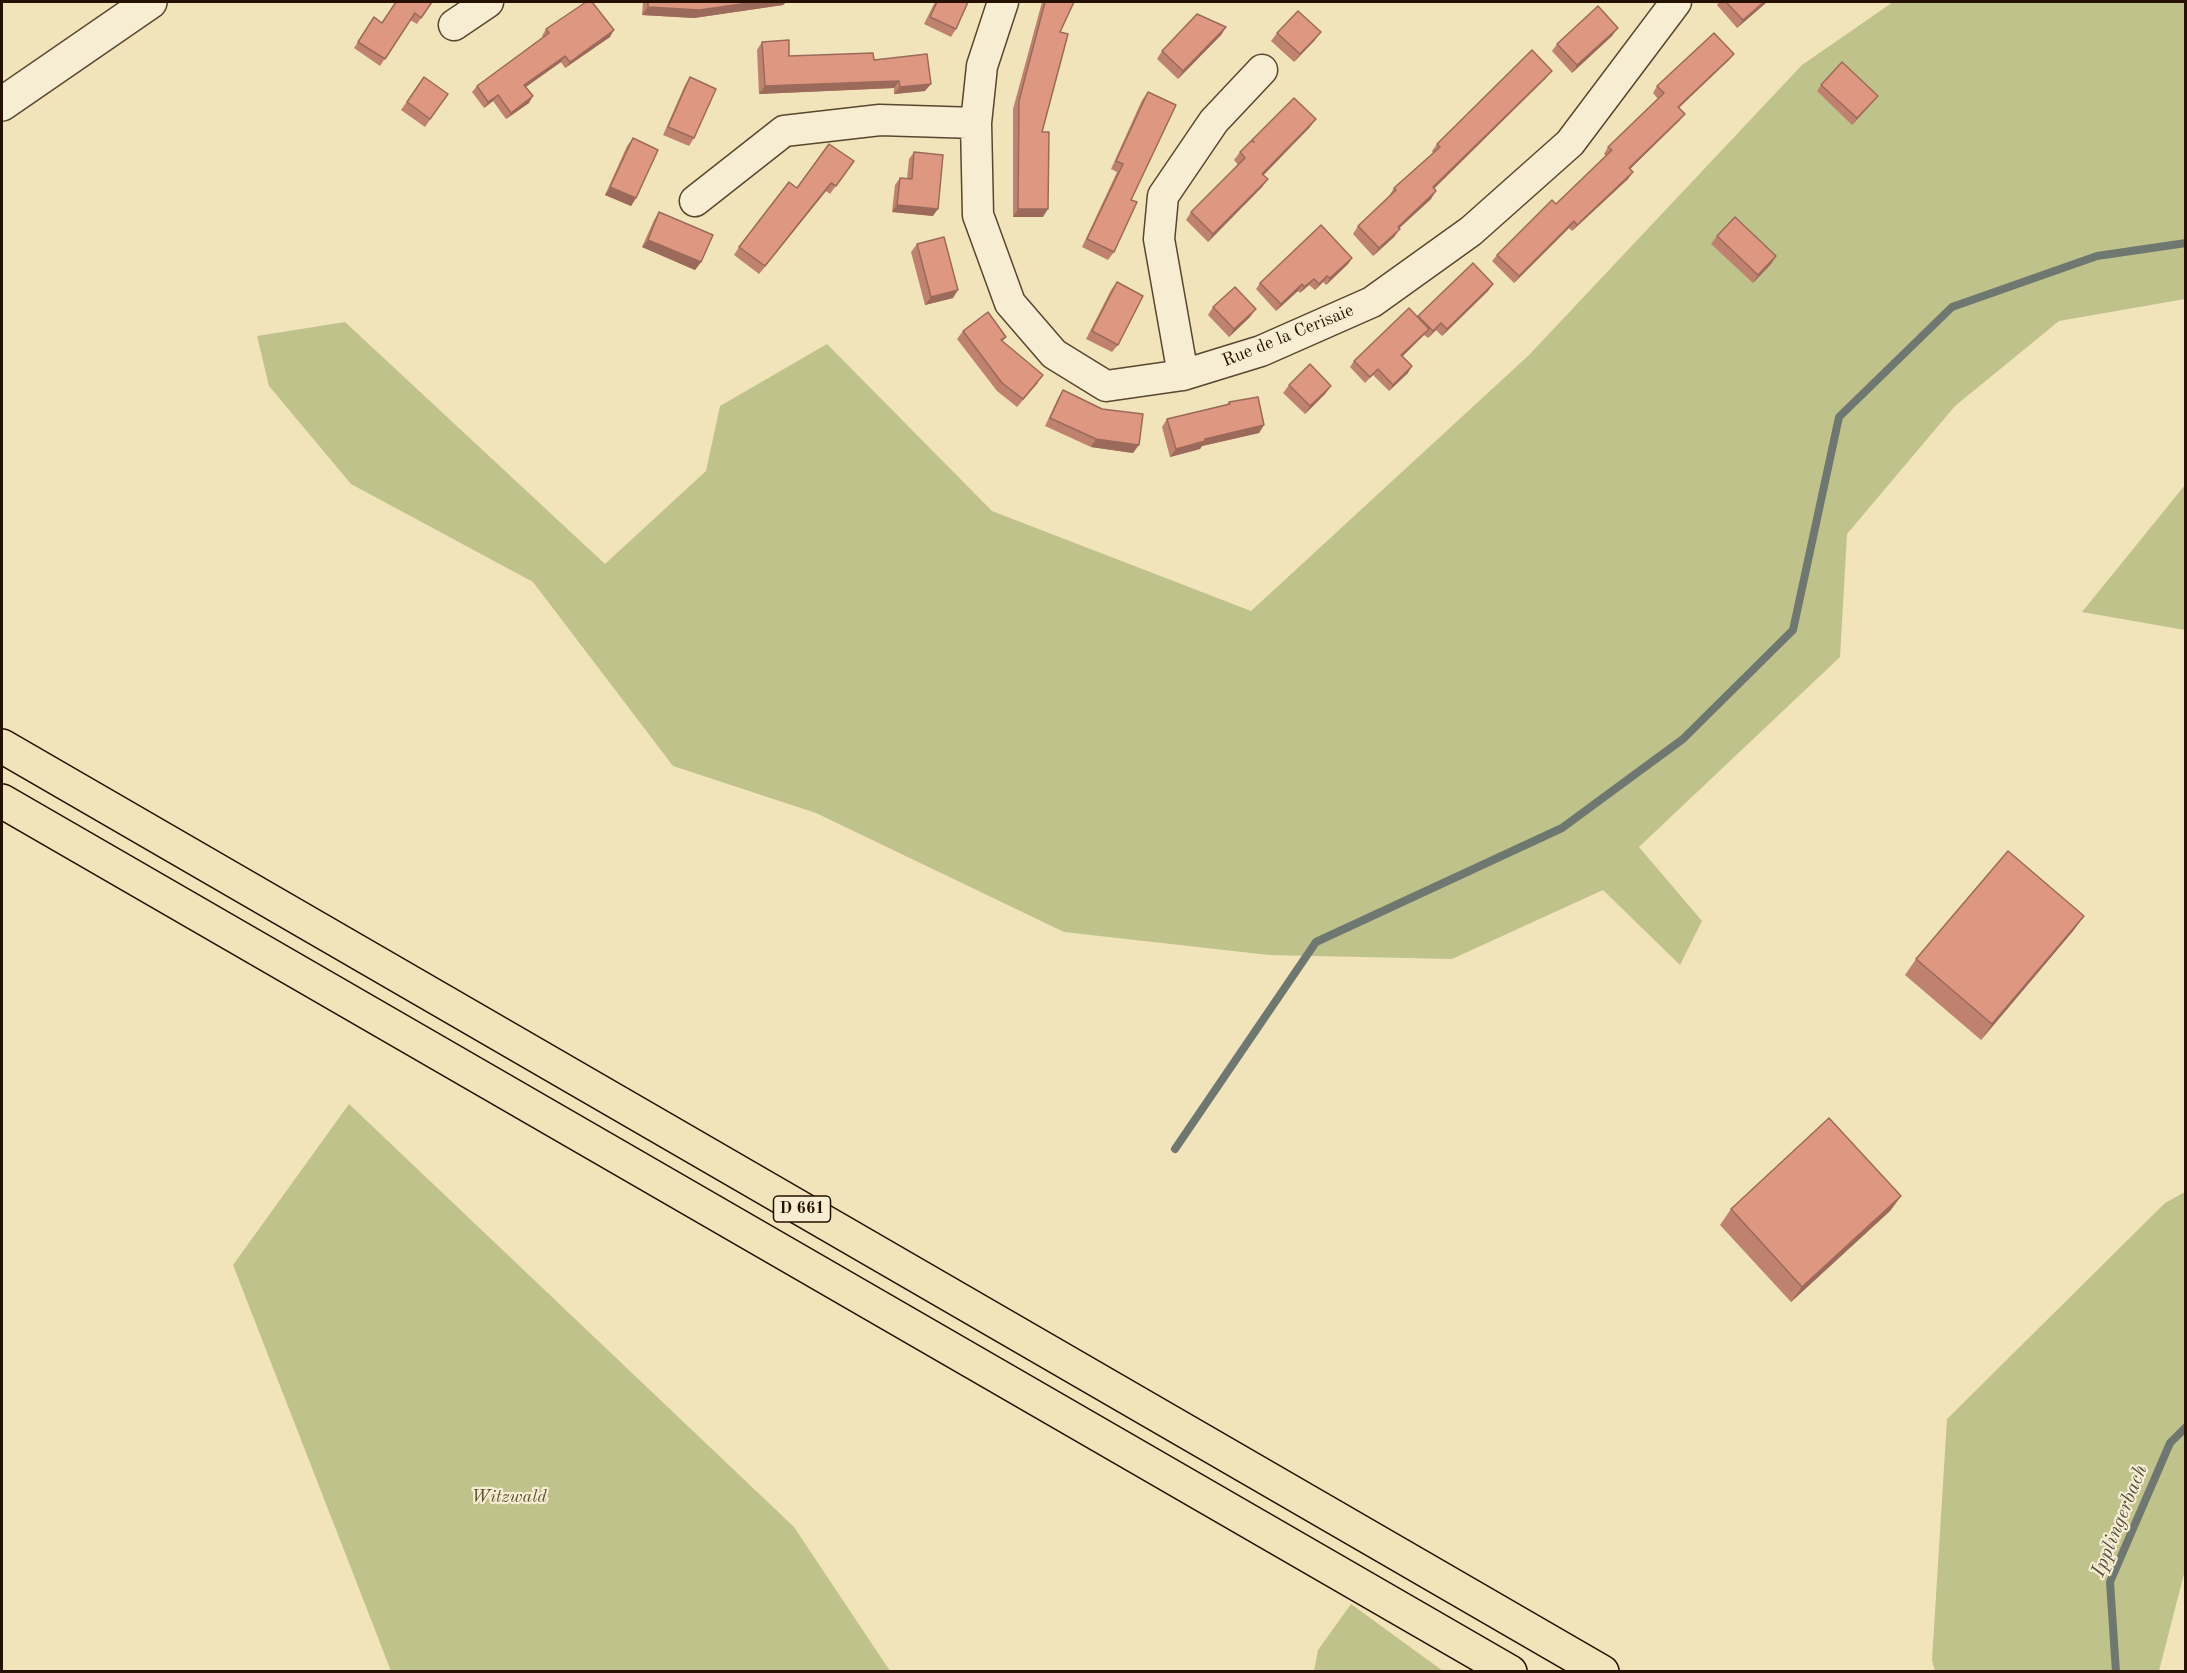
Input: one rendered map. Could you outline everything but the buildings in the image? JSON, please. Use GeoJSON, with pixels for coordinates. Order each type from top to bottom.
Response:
{"type":"FeatureCollection","features":[{"type":"Feature","properties":{"kind":"highway","name":"D 661"},"geometry":{"type":"LineString","coordinates":[[2,746],[1602,1671]]}},
{"type":"Feature","properties":{"kind":"highway","name":"D 661"},"geometry":{"type":"LineString","coordinates":[[2,801],[1510,1671]]}},
{"type":"Feature","properties":{"kind":"street"},"geometry":{"type":"LineString","coordinates":[[2,104],[150,2]]}},
{"type":"Feature","properties":{"kind":"street"},"geometry":{"type":"LineString","coordinates":[[454,25],[488,2]]}},
{"type":"Feature","properties":{"kind":"street","name":"Rue de la Cerisaie"},"geometry":{"type":"LineString","coordinates":[[1003,2],[982,66],[976,123],[978,215],[1010,303],[1054,354],[1106,386],[1183,375],[1261,351],[1371,302],[1471,231],[1570,143],[1676,2]]}},
{"type":"Feature","properties":{"kind":"street"},"geometry":{"type":"LineString","coordinates":[[1183,375],[1159,239],[1163,196],[1214,121],[1262,69]]}},
{"type":"Feature","properties":{"kind":"street"},"geometry":{"type":"LineString","coordinates":[[695,201],[784,131],[880,120],[976,123]]}},
{"type":"Feature","properties":{"kind":"green space"},"geometry":{"type":"Polygon","coordinates":[[[1893,2],[2185,2],[2185,299],[2059,321],[1955,406],[1847,534],[1840,657],[1639,847],[1702,921],[1680,965],[1603,890],[1452,959],[1269,955],[1064,932],[816,813],[673,766],[533,582],[351,484],[269,386],[257,336],[345,322],[605,564],[706,471],[720,406],[827,344],[992,511],[1251,611],[1529,355],[1802,65],[1893,2]]]}},
{"type":"Feature","properties":{"kind":"green space"},"geometry":{"type":"Polygon","coordinates":[[[2185,485],[2185,630],[2082,612],[2185,485]]]}},
{"type":"Feature","properties":{"kind":"green space","name":"Witzwald"},"geometry":{"type":"Polygon","coordinates":[[[349,1104],[794,1527],[890,1671],[391,1671],[233,1265],[349,1104]]]}},
{"type":"Feature","properties":{"kind":"green space"},"geometry":{"type":"Polygon","coordinates":[[[2185,1192],[2185,1570],[2159,1671],[1935,1671],[1932,1660],[1947,1419],[2165,1203],[2185,1192]]]}},
{"type":"Feature","properties":{"kind":"green space"},"geometry":{"type":"Polygon","coordinates":[[[1351,1604],[1443,1671],[1314,1671],[1318,1650],[1351,1604]]]}},
{"type":"Feature","properties":{"kind":"waterway"},"geometry":{"type":"LineString","coordinates":[[1175,1149],[1316,942],[1562,828],[1683,739],[1793,630],[1839,417],[1952,307],[2097,256],[2186,243]]}},
{"type":"Feature","properties":{"kind":"waterway","name":"Ipplingerbach"},"geometry":{"type":"LineString","coordinates":[[2116,1672],[2110,1582],[2170,1443],[2186,1427]]}}]}
